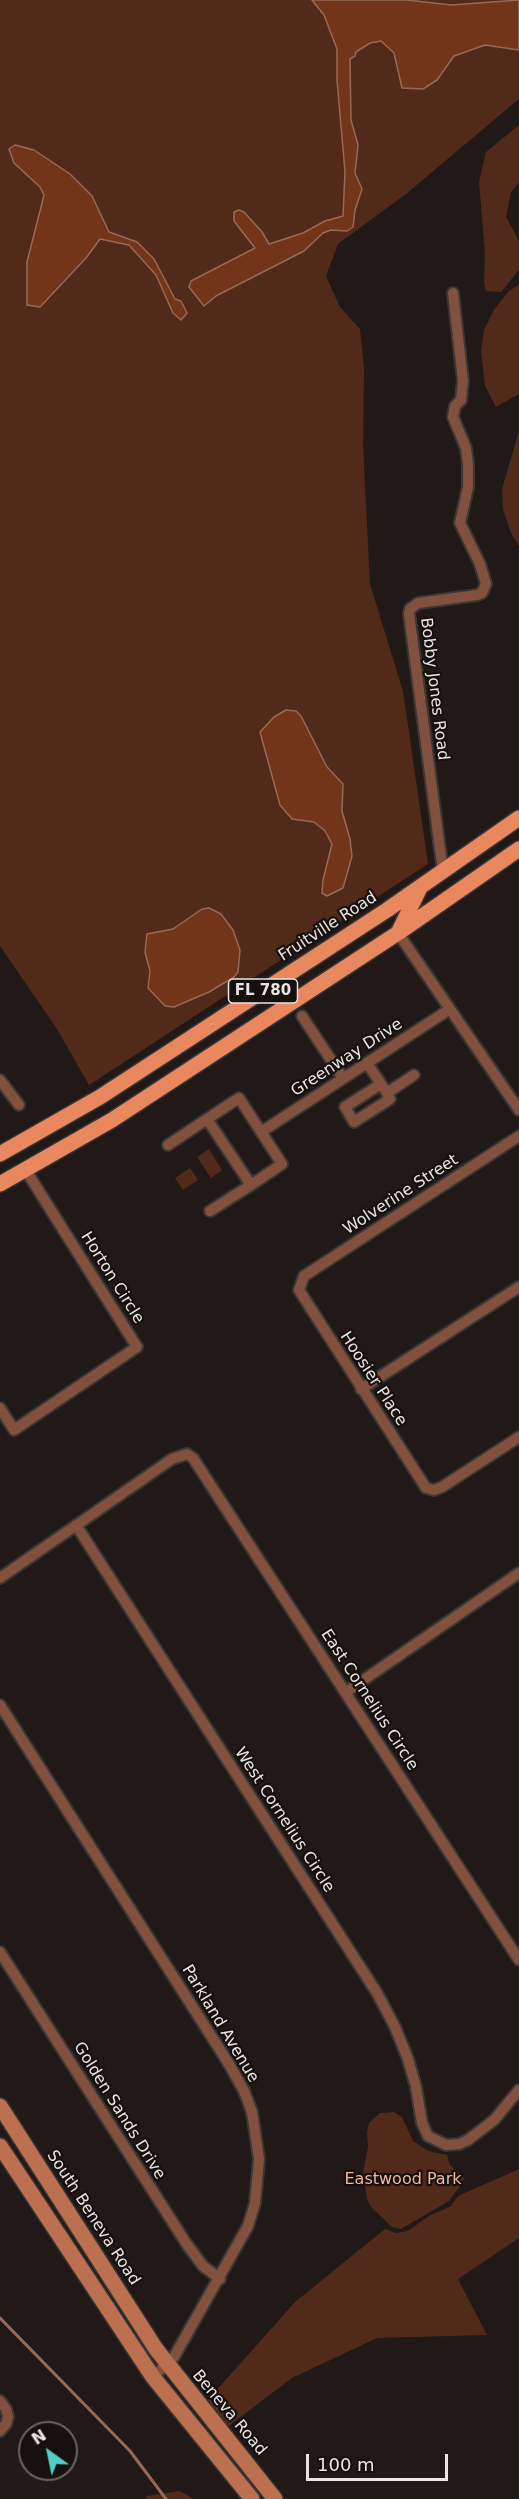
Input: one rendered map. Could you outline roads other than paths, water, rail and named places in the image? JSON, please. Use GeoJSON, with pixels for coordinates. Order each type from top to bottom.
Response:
{"type":"FeatureCollection","features":[{"type":"Feature","properties":{"kind":"main road","name":"Fruitville Road"},"geometry":{"type":"LineString","coordinates":[[0,1155],[100,1097],[422,886],[519,818]]}},
{"type":"Feature","properties":{"kind":"main road","name":"FL 780"},"geometry":{"type":"LineString","coordinates":[[0,1184],[111,1120],[398,933],[519,849]]}},
{"type":"Feature","properties":{"kind":"main road"},"geometry":{"type":"LineString","coordinates":[[398,933],[422,886]]}},
{"type":"Feature","properties":{"kind":"main road","name":"South Beneva Road"},"geometry":{"type":"LineString","coordinates":[[0,2106],[156,2349]]}},
{"type":"Feature","properties":{"kind":"main road"},"geometry":{"type":"LineString","coordinates":[[0,2146],[153,2377],[252,2499]]}},
{"type":"Feature","properties":{"kind":"main road","name":"Beneva Road"},"geometry":{"type":"LineString","coordinates":[[156,2349],[275,2499]]}},
{"type":"Feature","properties":{"kind":"street","name":"Bobby Jones Road"},"geometry":{"type":"LineString","coordinates":[[443,872],[409,614],[410,609],[418,603],[477,595],[482,593],[486,584],[480,564],[460,523],[468,487],[468,465],[466,448],[453,417],[455,406],[460,400],[463,381],[453,293]]}},
{"type":"Feature","properties":{"kind":"street"},"geometry":{"type":"LineString","coordinates":[[398,933],[519,1110]]}},
{"type":"Feature","properties":{"kind":"street","name":"Greenway Drive"},"geometry":{"type":"LineString","coordinates":[[261,1132],[450,1009]]}},
{"type":"Feature","properties":{"kind":"street"},"geometry":{"type":"LineString","coordinates":[[302,1016],[342,1078]]}},
{"type":"Feature","properties":{"kind":"street"},"geometry":{"type":"LineString","coordinates":[[367,1063],[384,1088],[414,1075]]}},
{"type":"Feature","properties":{"kind":"street"},"geometry":{"type":"LineString","coordinates":[[0,1080],[19,1105]]}},
{"type":"Feature","properties":{"kind":"street"},"geometry":{"type":"LineString","coordinates":[[168,1145],[238,1098],[282,1164],[210,1211]]}},
{"type":"Feature","properties":{"kind":"street"},"geometry":{"type":"LineString","coordinates":[[207,1119],[251,1185]]}},
{"type":"Feature","properties":{"kind":"street","name":"Wolverine Street"},"geometry":{"type":"LineString","coordinates":[[301,1281],[304,1276],[519,1136]]}},
{"type":"Feature","properties":{"kind":"street","name":"Horton Circle"},"geometry":{"type":"LineString","coordinates":[[0,1408],[14,1430],[137,1347],[25,1169]]}},
{"type":"Feature","properties":{"kind":"street","name":"Hoosier Place"},"geometry":{"type":"LineString","coordinates":[[301,1281],[301,1295],[422,1483],[430,1490],[442,1487],[519,1437]]}},
{"type":"Feature","properties":{"kind":"street"},"geometry":{"type":"LineString","coordinates":[[361,1389],[519,1287]]}},
{"type":"Feature","properties":{"kind":"street"},"geometry":{"type":"LineString","coordinates":[[0,1578],[172,1459],[203,1452]]}},
{"type":"Feature","properties":{"kind":"street","name":"East Cornelius Circle"},"geometry":{"type":"LineString","coordinates":[[190,1456],[519,1960]]}},
{"type":"Feature","properties":{"kind":"street","name":"West Cornelius Circle"},"geometry":{"type":"LineString","coordinates":[[76,1525],[377,1993],[395,2027],[408,2059],[424,2129],[438,2143],[454,2145],[468,2140],[494,2120],[519,2090]]}},
{"type":"Feature","properties":{"kind":"street"},"geometry":{"type":"LineString","coordinates":[[346,1692],[519,1573]]}},
{"type":"Feature","properties":{"kind":"street","name":"Parkland Avenue"},"geometry":{"type":"LineString","coordinates":[[0,1705],[229,2064],[244,2091],[257,2137],[258,2183],[248,2226],[174,2357],[153,2377]]}},
{"type":"Feature","properties":{"kind":"street","name":"Golden Sands Drive"},"geometry":{"type":"LineString","coordinates":[[0,1952],[186,2243],[203,2266],[220,2279]]}},
{"type":"Feature","properties":{"kind":"street"},"geometry":{"type":"LineString","coordinates":[[0,2401],[8,2417],[0,2431]]}},
{"type":"Feature","properties":{"kind":"waterway"},"geometry":{"type":"LineString","coordinates":[[0,2318],[130,2451],[166,2499]]}},
{"type":"Feature","properties":{"kind":"park label","name":"Eastwood Park"},"geometry":{"type":"Point","coordinates":[403,2180]}}]}
